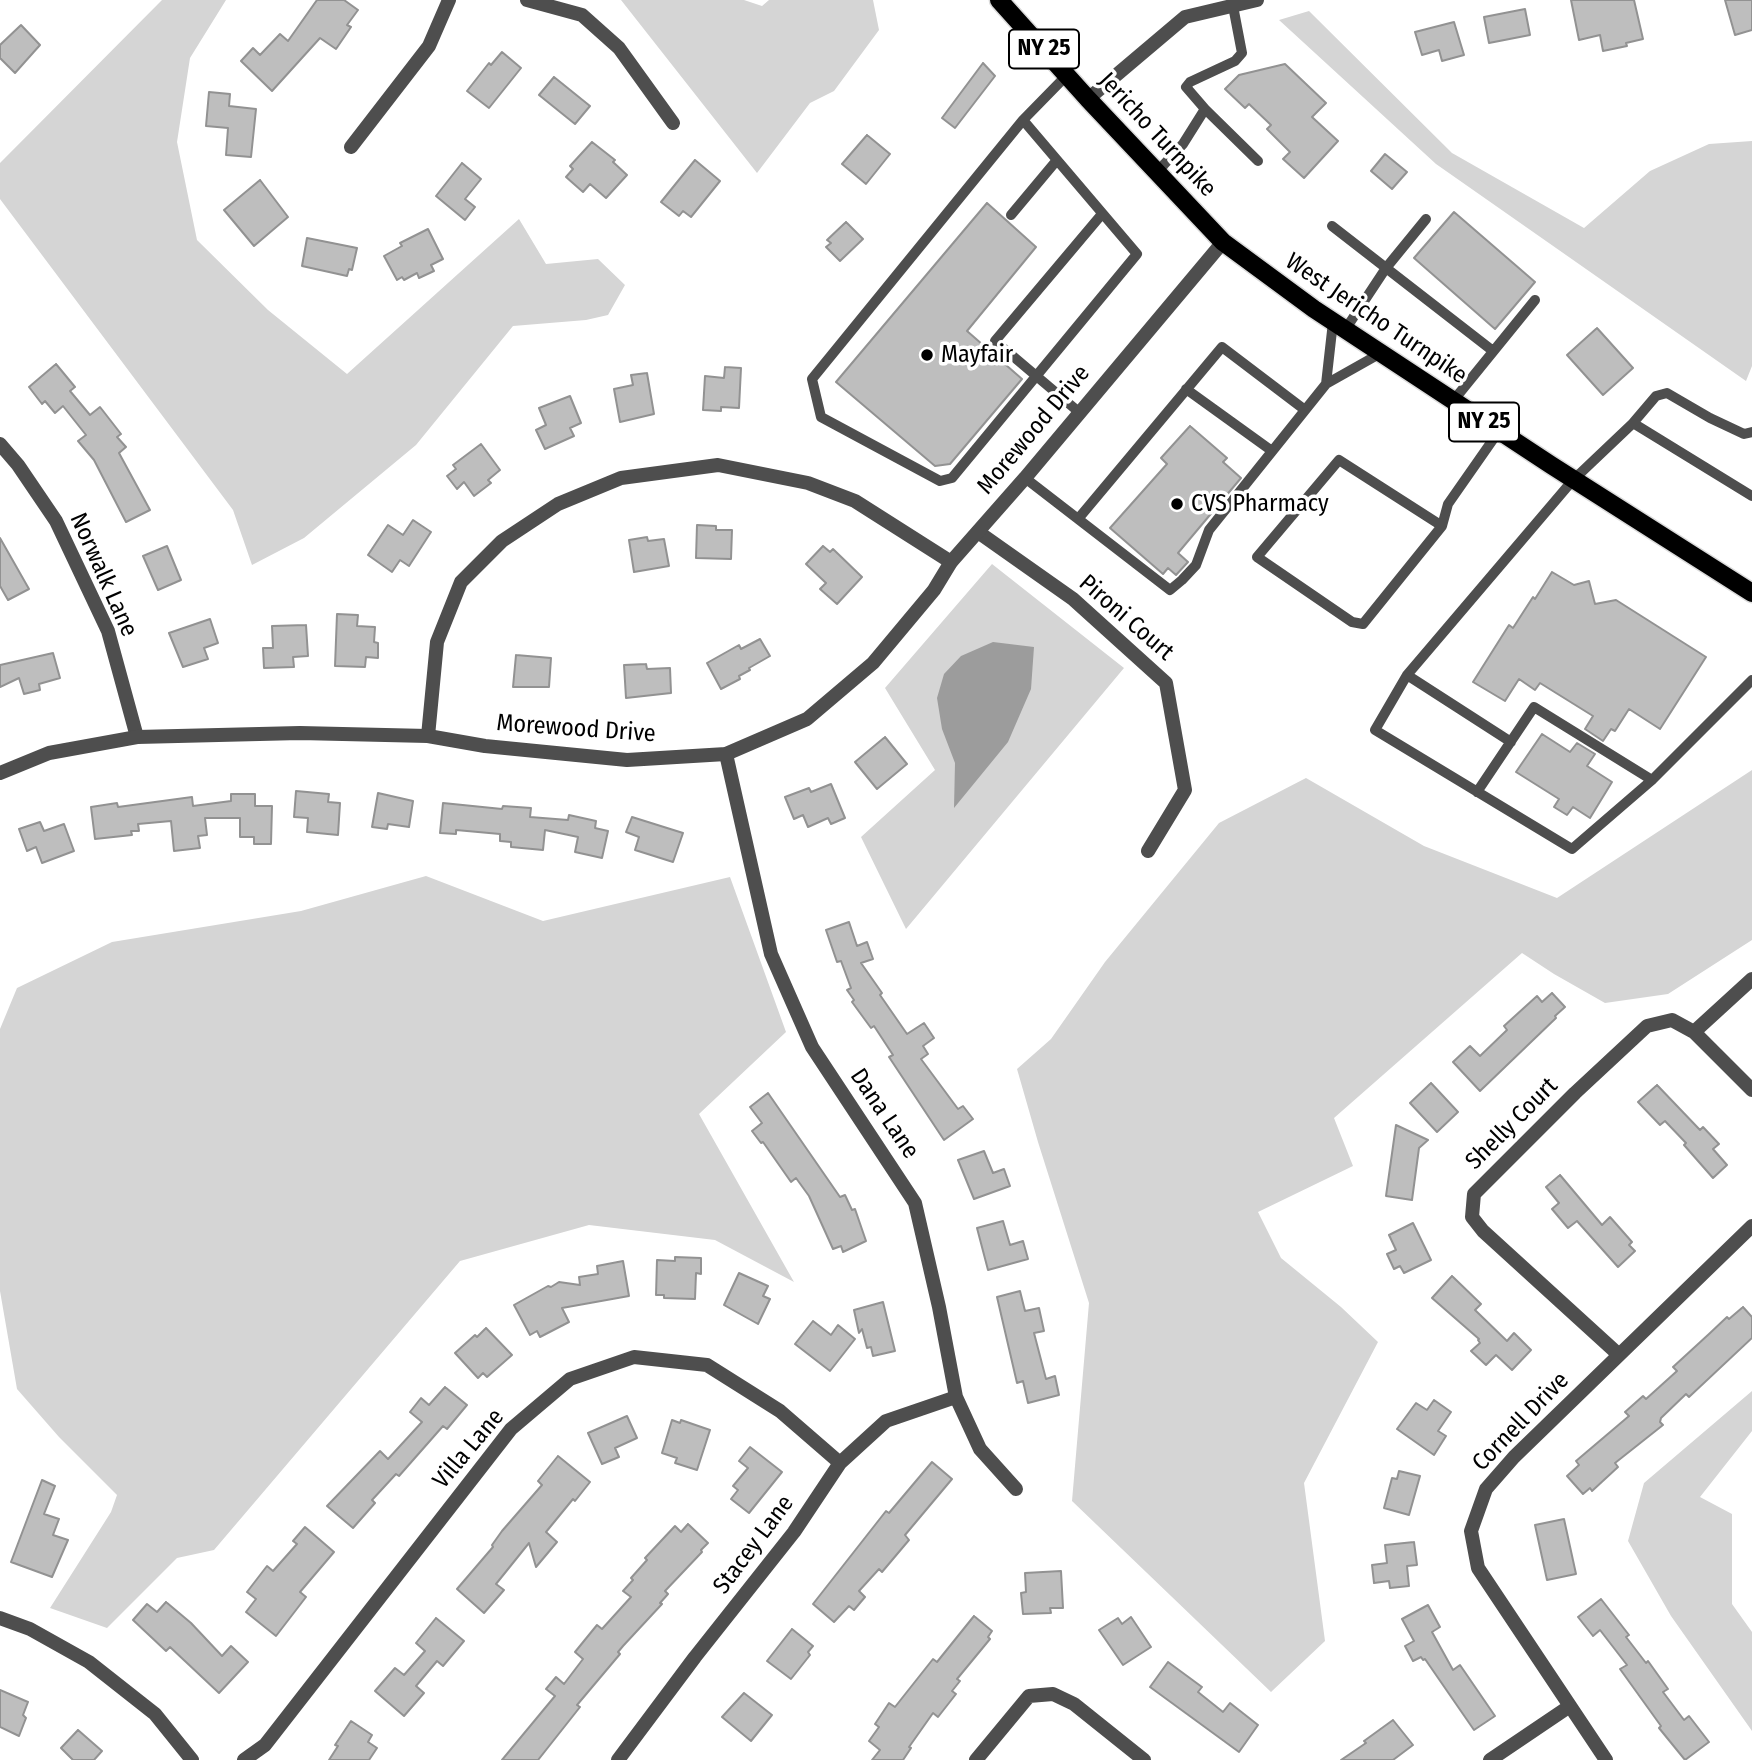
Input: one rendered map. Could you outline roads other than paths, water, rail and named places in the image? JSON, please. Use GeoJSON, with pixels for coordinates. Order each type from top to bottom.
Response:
{"type":"FeatureCollection","features":[{"type":"Feature","properties":{"kind":"main road","name":"Jericho Turnpike"},"geometry":{"type":"LineString","coordinates":[[999,0],[1223,242]]}},
{"type":"Feature","properties":{"kind":"main road","name":"West Jericho Turnpike"},"geometry":{"type":"LineString","coordinates":[[1223,242],[1339,326],[1573,480],[1752,593]]}},
{"type":"Feature","properties":{"kind":"street"},"geometry":{"type":"LineString","coordinates":[[351,147],[429,46],[449,0]]}},
{"type":"Feature","properties":{"kind":"street"},"geometry":{"type":"LineString","coordinates":[[527,0],[582,15],[619,48],[673,123]]}},
{"type":"Feature","properties":{"kind":"street"},"geometry":{"type":"LineString","coordinates":[[1088,99],[1185,17],[1257,0]]}},
{"type":"Feature","properties":{"kind":"street","name":"Morewood Drive"},"geometry":{"type":"LineString","coordinates":[[0,773],[49,753],[137,737],[300,733],[428,736],[485,746],[627,760],[726,754],[807,719],[873,663],[934,590],[951,562],[1223,242]]}},
{"type":"Feature","properties":{"kind":"street","name":"Norwalk Lane"},"geometry":{"type":"LineString","coordinates":[[0,444],[18,465],[56,521],[108,631],[137,737]]}},
{"type":"Feature","properties":{"kind":"street"},"geometry":{"type":"LineString","coordinates":[[428,736],[437,642],[461,583],[502,541],[558,504],[621,478],[718,465],[808,483],[855,501],[951,562]]}},
{"type":"Feature","properties":{"kind":"street","name":"Pironi Court"},"geometry":{"type":"LineString","coordinates":[[978,531],[1073,599],[1166,683],[1185,790],[1147,851]]}},
{"type":"Feature","properties":{"kind":"street","name":"Dana Lane"},"geometry":{"type":"LineString","coordinates":[[726,754],[771,954],[812,1047],[915,1203],[956,1397],[979,1449],[1016,1489]]}},
{"type":"Feature","properties":{"kind":"street"},"geometry":{"type":"LineString","coordinates":[[1752,979],[1694,1032],[1752,1090]]}},
{"type":"Feature","properties":{"kind":"street","name":"Shelly Court"},"geometry":{"type":"LineString","coordinates":[[1618,1354],[1483,1231],[1472,1217],[1474,1194],[1647,1026],[1672,1020],[1694,1032]]}},
{"type":"Feature","properties":{"kind":"street","name":"Cornell Drive"},"geometry":{"type":"LineString","coordinates":[[1606,1760],[1478,1568],[1471,1531],[1486,1489],[1514,1457],[1752,1226]]}},
{"type":"Feature","properties":{"kind":"street","name":"Villa Lane"},"geometry":{"type":"LineString","coordinates":[[244,1760],[265,1745],[511,1429],[570,1379],[634,1357],[707,1365],[780,1410],[840,1462]]}},
{"type":"Feature","properties":{"kind":"street","name":"Stacey Lane"},"geometry":{"type":"LineString","coordinates":[[618,1760],[794,1532],[840,1462],[886,1421],[956,1397]]}},
{"type":"Feature","properties":{"kind":"street"},"geometry":{"type":"LineString","coordinates":[[0,1618],[30,1629],[89,1662],[155,1714],[192,1760]]}},
{"type":"Feature","properties":{"kind":"street"},"geometry":{"type":"LineString","coordinates":[[976,1760],[1028,1696],[1053,1694],[1074,1704],[1144,1760]]}},
{"type":"Feature","properties":{"kind":"street"},"geometry":{"type":"LineString","coordinates":[[1490,1760],[1570,1706]]}},
{"type":"Feature","properties":{"kind":"lane"},"geometry":{"type":"LineString","coordinates":[[1233,6],[1242,53],[1235,61],[1190,82],[1186,87],[1258,161]]}},
{"type":"Feature","properties":{"kind":"lane"},"geometry":{"type":"LineString","coordinates":[[1023,120],[1137,254],[953,478],[940,481],[821,417],[812,379],[1023,120],[1067,75]]}},
{"type":"Feature","properties":{"kind":"lane"},"geometry":{"type":"LineString","coordinates":[[1157,172],[1184,144],[1205,109]]}},
{"type":"Feature","properties":{"kind":"lane"},"geometry":{"type":"LineString","coordinates":[[1011,215],[1057,160]]}},
{"type":"Feature","properties":{"kind":"lane"},"geometry":{"type":"LineString","coordinates":[[1080,412],[995,341],[1102,214]]}},
{"type":"Feature","properties":{"kind":"lane"},"geometry":{"type":"LineString","coordinates":[[1326,384],[1339,326],[1426,219]]}},
{"type":"Feature","properties":{"kind":"lane"},"geometry":{"type":"LineString","coordinates":[[1332,226],[1493,351]]}},
{"type":"Feature","properties":{"kind":"lane"},"geometry":{"type":"LineString","coordinates":[[1453,401],[1535,300]]}},
{"type":"Feature","properties":{"kind":"lane"},"geometry":{"type":"LineString","coordinates":[[1077,519],[1222,347],[1305,410]]}},
{"type":"Feature","properties":{"kind":"lane"},"geometry":{"type":"LineString","coordinates":[[1025,478],[1170,590],[1196,565],[1209,530],[1326,384],[1381,353]]}},
{"type":"Feature","properties":{"kind":"lane"},"geometry":{"type":"LineString","coordinates":[[1186,389],[1272,452]]}},
{"type":"Feature","properties":{"kind":"lane"},"geometry":{"type":"LineString","coordinates":[[1752,432],[1744,434],[1667,393],[1656,396],[1633,423],[1573,480],[1407,675],[1375,730],[1572,849],[1652,780],[1752,680]]}},
{"type":"Feature","properties":{"kind":"lane"},"geometry":{"type":"LineString","coordinates":[[1633,423],[1752,496]]}},
{"type":"Feature","properties":{"kind":"lane"},"geometry":{"type":"LineString","coordinates":[[1442,526],[1339,460],[1257,557],[1352,622],[1363,624],[1442,526],[1448,504],[1499,431]]}},
{"type":"Feature","properties":{"kind":"lane"},"geometry":{"type":"LineString","coordinates":[[1407,675],[1511,742]]}},
{"type":"Feature","properties":{"kind":"lane"},"geometry":{"type":"LineString","coordinates":[[1477,792],[1534,707],[1652,780]]}},
{"type":"Feature","properties":{"kind":"place","name":"Mayfair"},"geometry":{"type":"Point","coordinates":[927,355]}},
{"type":"Feature","properties":{"kind":"place","name":"CVS Pharmacy"},"geometry":{"type":"Point","coordinates":[1177,504]}}]}
